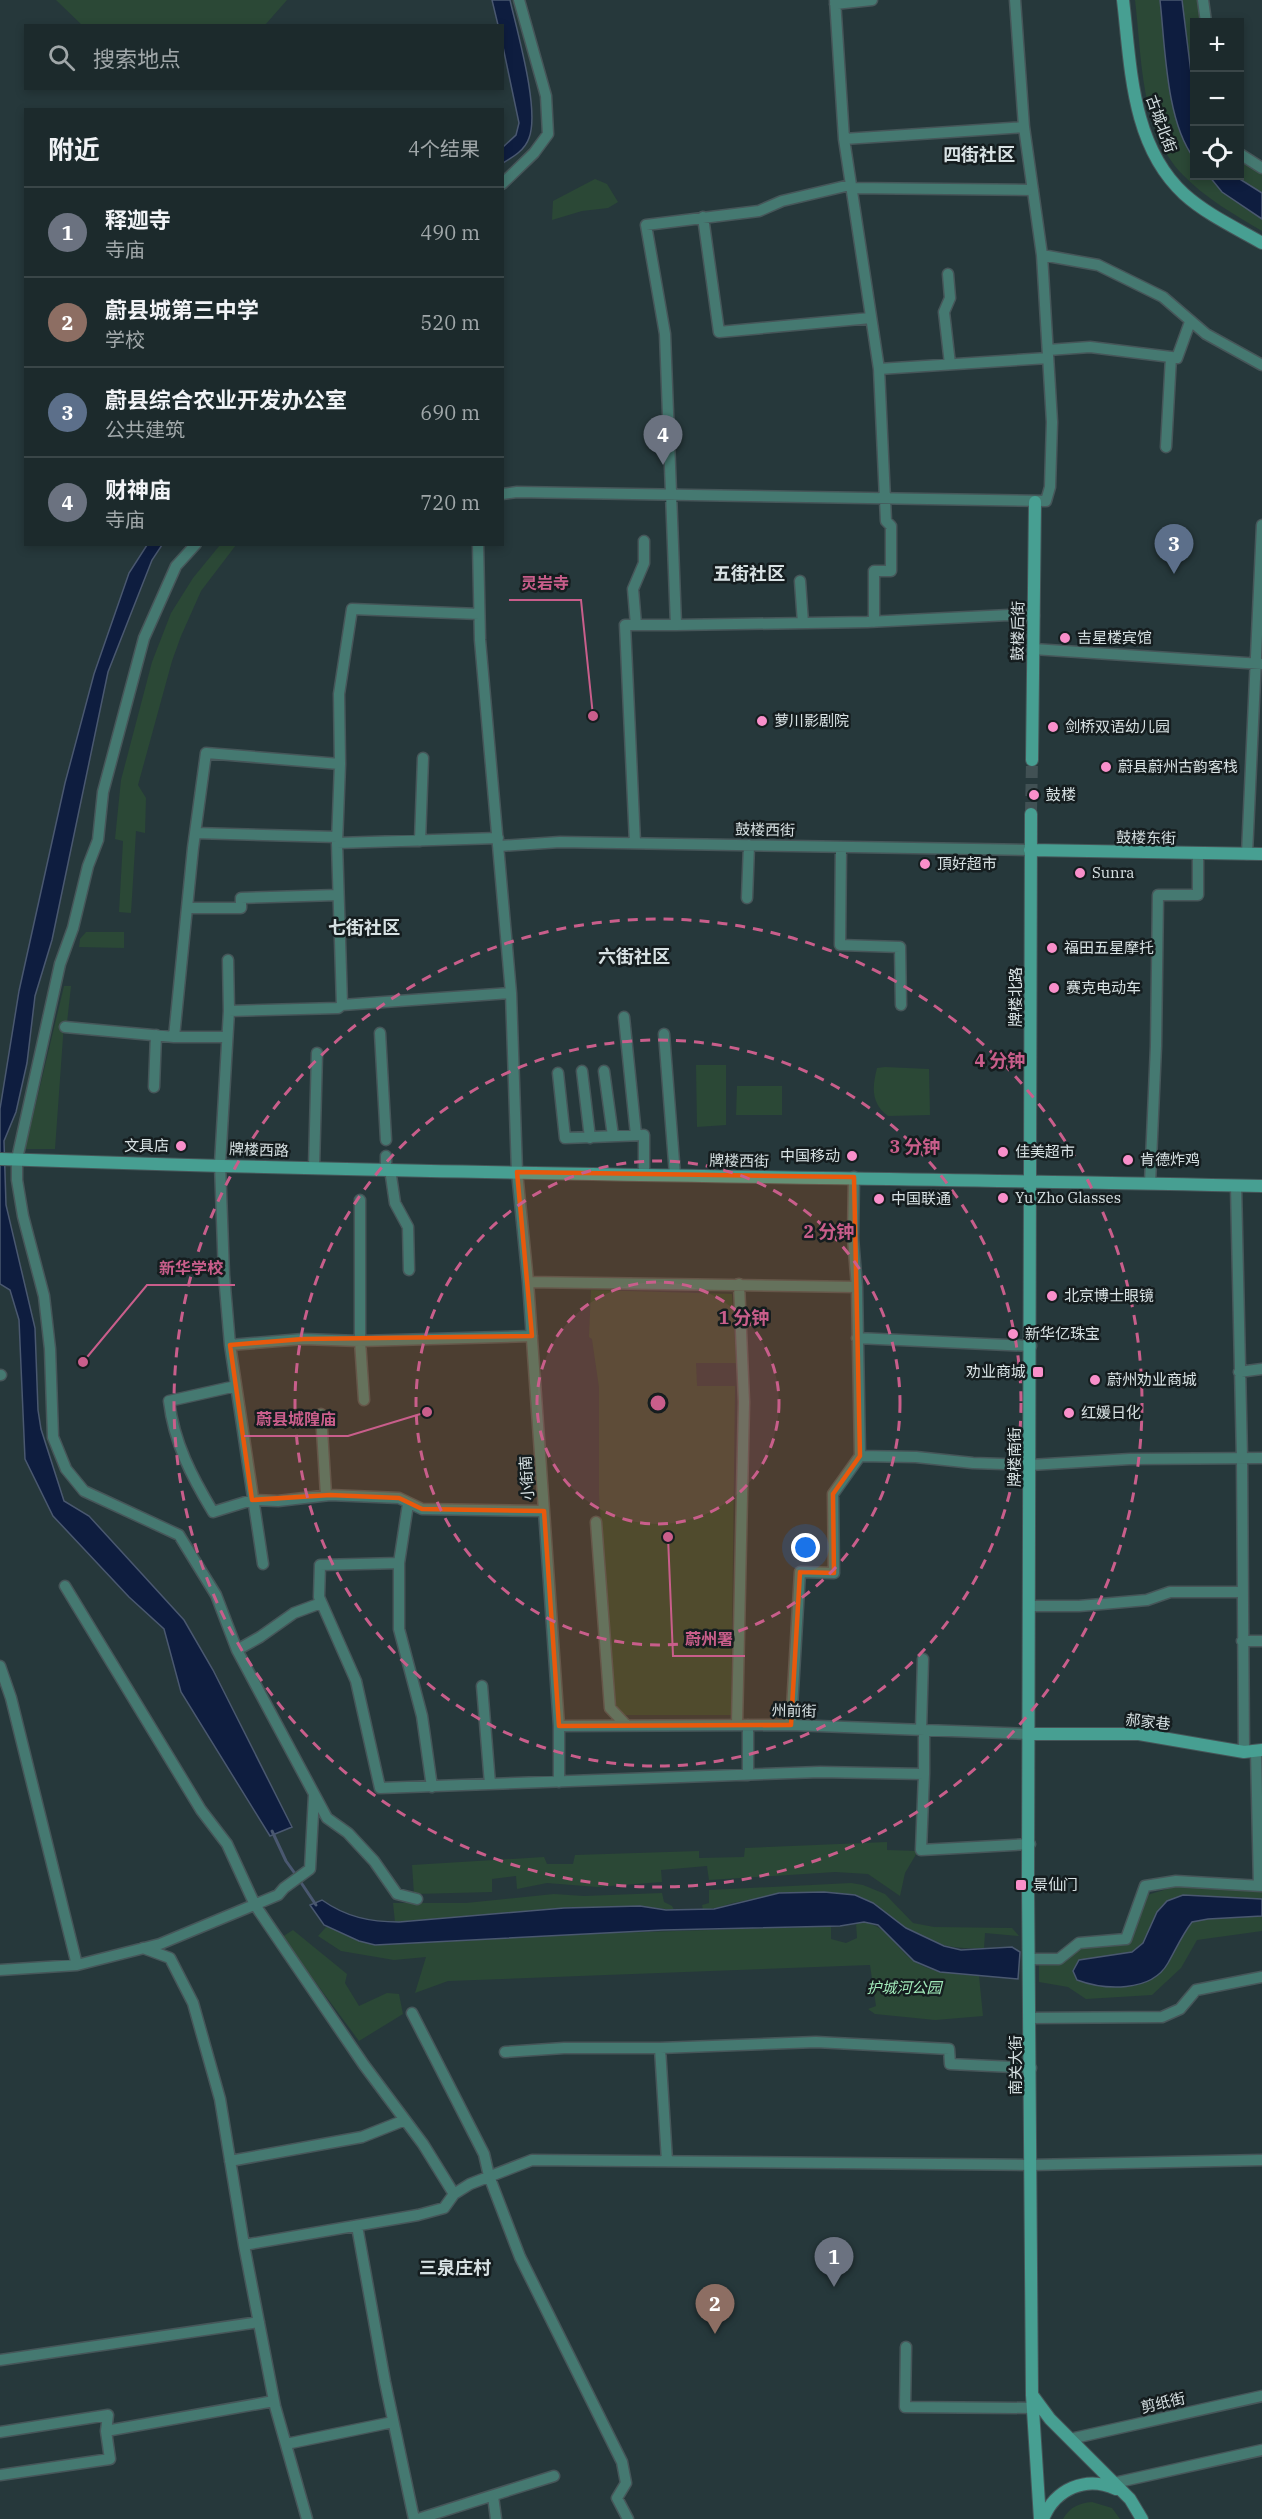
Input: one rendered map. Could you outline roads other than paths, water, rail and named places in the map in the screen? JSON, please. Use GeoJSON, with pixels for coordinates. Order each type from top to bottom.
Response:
{"type":"FeatureCollection","features":[{"type":"Feature","properties":{"kind":"main road","name":"古城北街"},"geometry":{"type":"LineString","coordinates":[[1123,0],[1134,96],[1154,157],[1183,194],[1262,243]]}},
{"type":"Feature","properties":{"kind":"main road","name":"鼓楼后街"},"geometry":{"type":"LineString","coordinates":[[1032,760],[1035,502]]}},
{"type":"Feature","properties":{"kind":"main road"},"geometry":{"type":"LineString","coordinates":[[1030,850],[1031,814]]}},
{"type":"Feature","properties":{"kind":"main road","name":"鼓楼东街"},"geometry":{"type":"LineString","coordinates":[[1030,850],[1262,854]]}},
{"type":"Feature","properties":{"kind":"main road","name":"牌楼北路"},"geometry":{"type":"LineString","coordinates":[[1030,850],[1032,1180]]}},
{"type":"Feature","properties":{"kind":"main road","name":"牌楼西路"},"geometry":{"type":"LineString","coordinates":[[0,1159],[517,1172]]}},
{"type":"Feature","properties":{"kind":"main road","name":"牌楼西街"},"geometry":{"type":"LineString","coordinates":[[517,1172],[1262,1186]]}},
{"type":"Feature","properties":{"kind":"main road","name":"牌楼南街"},"geometry":{"type":"LineString","coordinates":[[1029,1734],[1032,1180]]}},
{"type":"Feature","properties":{"kind":"main road","name":"郝家巷"},"geometry":{"type":"LineString","coordinates":[[1029,1734],[1139,1734],[1254,1751]]}},
{"type":"Feature","properties":{"kind":"main road","name":"南关大街"},"geometry":{"type":"LineString","coordinates":[[1029,1734],[1033,2401],[1041,2519]]}},
{"type":"Feature","properties":{"kind":"main road"},"geometry":{"type":"LineString","coordinates":[[1033,2401],[1118,2488],[1139,2513],[1149,2519]]}},
{"type":"Feature","properties":{"kind":"main road","name":"南关大街"},"geometry":{"type":"LineString","coordinates":[[1041,2519],[1058,2495],[1073,2486],[1090,2483],[1118,2488]]}},
{"type":"Feature","properties":{"kind":"street"},"geometry":{"type":"LineString","coordinates":[[504,182],[534,153],[548,134],[546,96],[519,0]]}},
{"type":"Feature","properties":{"kind":"street"},"geometry":{"type":"LineString","coordinates":[[872,0],[835,2],[844,139],[879,369],[886,521],[891,526],[891,571],[874,571],[874,622]]}},
{"type":"Feature","properties":{"kind":"street"},"geometry":{"type":"LineString","coordinates":[[504,494],[517,492],[1046,501],[1050,487],[1052,423],[1042,255],[1024,128],[1015,0]]}},
{"type":"Feature","properties":{"kind":"street"},"geometry":{"type":"LineString","coordinates":[[1203,0],[1205,18]]}},
{"type":"Feature","properties":{"kind":"street"},"geometry":{"type":"LineString","coordinates":[[844,139],[1024,128]]}},
{"type":"Feature","properties":{"kind":"street"},"geometry":{"type":"LineString","coordinates":[[1244,157],[1262,168]]}},
{"type":"Feature","properties":{"kind":"street"},"geometry":{"type":"LineString","coordinates":[[676,625],[665,333],[646,225],[759,211],[782,201],[851,187],[1033,190]]}},
{"type":"Feature","properties":{"kind":"street"},"geometry":{"type":"LineString","coordinates":[[704,217],[719,333],[871,318]]}},
{"type":"Feature","properties":{"kind":"street"},"geometry":{"type":"LineString","coordinates":[[1042,255],[1098,265],[1163,297],[1190,322],[1262,365]]}},
{"type":"Feature","properties":{"kind":"street"},"geometry":{"type":"LineString","coordinates":[[948,274],[950,298],[945,312],[950,364]]}},
{"type":"Feature","properties":{"kind":"street"},"geometry":{"type":"LineString","coordinates":[[879,369],[1048,354],[1090,347],[1178,358],[1190,322]]}},
{"type":"Feature","properties":{"kind":"street"},"geometry":{"type":"LineString","coordinates":[[1166,447],[1171,357]]}},
{"type":"Feature","properties":{"kind":"street"},"geometry":{"type":"LineString","coordinates":[[1247,854],[1258,663],[1262,525]]}},
{"type":"Feature","properties":{"kind":"street"},"geometry":{"type":"LineString","coordinates":[[636,625],[633,589],[644,563],[644,541]]}},
{"type":"Feature","properties":{"kind":"street"},"geometry":{"type":"LineString","coordinates":[[194,546],[176,566],[144,638],[103,792],[98,840],[88,866],[73,928],[60,964],[15,1159],[23,1216],[44,1296],[50,1349],[53,1437],[66,1469],[84,1491],[179,1535],[216,1595],[237,1650],[327,1818],[348,1833],[374,1861],[397,1894],[417,1899]]}},
{"type":"Feature","properties":{"kind":"street","name":"小街南"},"geometry":{"type":"LineString","coordinates":[[478,546],[479,614],[511,993],[517,1172],[528,1282],[559,1726],[559,1782]]}},
{"type":"Feature","properties":{"kind":"street"},"geometry":{"type":"LineString","coordinates":[[800,581],[803,623]]}},
{"type":"Feature","properties":{"kind":"street"},"geometry":{"type":"LineString","coordinates":[[342,1005],[337,840],[340,764],[339,694],[352,609],[479,614]]}},
{"type":"Feature","properties":{"kind":"street"},"geometry":{"type":"LineString","coordinates":[[635,843],[625,625],[874,622],[1009,615],[1034,616]]}},
{"type":"Feature","properties":{"kind":"street"},"geometry":{"type":"LineString","coordinates":[[1033,649],[1258,663]]}},
{"type":"Feature","properties":{"kind":"street"},"geometry":{"type":"LineString","coordinates":[[174,1036],[195,833],[206,753],[340,764]]}},
{"type":"Feature","properties":{"kind":"street"},"geometry":{"type":"LineString","coordinates":[[420,841],[423,758]]}},
{"type":"Feature","properties":{"kind":"street","name":"鼓楼西街"},"geometry":{"type":"LineString","coordinates":[[195,833],[337,840],[1030,850]]}},
{"type":"Feature","properties":{"kind":"street"},"geometry":{"type":"LineString","coordinates":[[747,898],[748,845]]}},
{"type":"Feature","properties":{"kind":"street"},"geometry":{"type":"LineString","coordinates":[[842,847],[840,945],[900,947],[901,1005]]}},
{"type":"Feature","properties":{"kind":"street"},"geometry":{"type":"LineString","coordinates":[[1150,1183],[1156,1046],[1158,896],[1198,896],[1198,853]]}},
{"type":"Feature","properties":{"kind":"street"},"geometry":{"type":"LineString","coordinates":[[187,908],[241,908],[241,898],[338,895]]}},
{"type":"Feature","properties":{"kind":"street"},"geometry":{"type":"LineString","coordinates":[[228,960],[229,1011],[220,1164],[224,1275],[230,1345],[263,1564]]}},
{"type":"Feature","properties":{"kind":"street"},"geometry":{"type":"LineString","coordinates":[[229,1011],[338,1008],[342,1005],[511,993]]}},
{"type":"Feature","properties":{"kind":"street"},"geometry":{"type":"LineString","coordinates":[[624,1017],[636,1135]]}},
{"type":"Feature","properties":{"kind":"street"},"geometry":{"type":"LineString","coordinates":[[65,1027],[156,1035],[227,1037]]}},
{"type":"Feature","properties":{"kind":"street"},"geometry":{"type":"LineString","coordinates":[[380,1033],[386,1140]]}},
{"type":"Feature","properties":{"kind":"street"},"geometry":{"type":"LineString","coordinates":[[664,1034],[675,1175]]}},
{"type":"Feature","properties":{"kind":"street"},"geometry":{"type":"LineString","coordinates":[[154,1087],[156,1035]]}},
{"type":"Feature","properties":{"kind":"street"},"geometry":{"type":"LineString","coordinates":[[314,1167],[317,1053]]}},
{"type":"Feature","properties":{"kind":"street"},"geometry":{"type":"LineString","coordinates":[[582,1071],[590,1138]]}},
{"type":"Feature","properties":{"kind":"street"},"geometry":{"type":"LineString","coordinates":[[604,1071],[613,1136]]}},
{"type":"Feature","properties":{"kind":"street"},"geometry":{"type":"LineString","coordinates":[[558,1073],[565,1138],[644,1135],[644,1174]]}},
{"type":"Feature","properties":{"kind":"street"},"geometry":{"type":"LineString","coordinates":[[386,1156],[394,1203],[408,1227],[409,1270]]}},
{"type":"Feature","properties":{"kind":"street"},"geometry":{"type":"LineString","coordinates":[[791,1725],[800,1572],[834,1573],[833,1494],[861,1456],[857,1287],[853,1238],[854,1177]]}},
{"type":"Feature","properties":{"kind":"street"},"geometry":{"type":"LineString","coordinates":[[1030,1959],[1059,1959],[1079,1943],[1126,1940],[1145,1886],[1176,1881],[1261,1886],[1254,1751],[1242,1641],[1242,1458],[1236,1186]]}},
{"type":"Feature","properties":{"kind":"street"},"geometry":{"type":"LineString","coordinates":[[360,1200],[360,1341],[364,1400]]}},
{"type":"Feature","properties":{"kind":"street"},"geometry":{"type":"LineString","coordinates":[[528,1282],[857,1287]]}},
{"type":"Feature","properties":{"kind":"street"},"geometry":{"type":"LineString","coordinates":[[739,1284],[744,1401],[742,1725],[748,1775]]}},
{"type":"Feature","properties":{"kind":"street"},"geometry":{"type":"LineString","coordinates":[[230,1345],[303,1339],[360,1341],[532,1336]]}},
{"type":"Feature","properties":{"kind":"street"},"geometry":{"type":"LineString","coordinates":[[858,1338],[1031,1346]]}},
{"type":"Feature","properties":{"kind":"street"},"geometry":{"type":"LineString","coordinates":[[1239,1372],[1262,1369]]}},
{"type":"Feature","properties":{"kind":"street"},"geometry":{"type":"LineString","coordinates":[[236,1386],[169,1401],[178,1443],[190,1473],[213,1512],[252,1500],[278,1501],[326,1495],[399,1498],[422,1509],[544,1511]]}},
{"type":"Feature","properties":{"kind":"street"},"geometry":{"type":"LineString","coordinates":[[321,1414],[326,1495]]}},
{"type":"Feature","properties":{"kind":"street"},"geometry":{"type":"LineString","coordinates":[[861,1456],[916,1457],[973,1463],[1030,1465],[1130,1459],[1262,1458]]}},
{"type":"Feature","properties":{"kind":"street"},"geometry":{"type":"LineString","coordinates":[[408,1504],[399,1563],[399,1629],[422,1716],[432,1786]]}},
{"type":"Feature","properties":{"kind":"street"},"geometry":{"type":"LineString","coordinates":[[596,1522],[610,1708],[626,1725]]}},
{"type":"Feature","properties":{"kind":"street"},"geometry":{"type":"LineString","coordinates":[[399,1563],[321,1565],[319,1597],[356,1681],[380,1788],[820,1772],[924,1774]]}},
{"type":"Feature","properties":{"kind":"street"},"geometry":{"type":"LineString","coordinates":[[65,1586],[201,1810],[226,1844],[255,1905],[364,2065],[423,2144],[454,2194]]}},
{"type":"Feature","properties":{"kind":"street"},"geometry":{"type":"LineString","coordinates":[[1030,1606],[1079,1606],[1147,1600],[1170,1592],[1242,1592]]}},
{"type":"Feature","properties":{"kind":"street"},"geometry":{"type":"LineString","coordinates":[[237,1650],[294,1613],[321,1603]]}},
{"type":"Feature","properties":{"kind":"street"},"geometry":{"type":"LineString","coordinates":[[1242,1641],[1262,1641]]}},
{"type":"Feature","properties":{"kind":"street"},"geometry":{"type":"LineString","coordinates":[[923,1659],[924,1774],[921,1850],[1030,1844]]}},
{"type":"Feature","properties":{"kind":"street"},"geometry":{"type":"LineString","coordinates":[[0,1666],[11,1698],[77,1965]]}},
{"type":"Feature","properties":{"kind":"street"},"geometry":{"type":"LineString","coordinates":[[482,1686],[490,1784]]}},
{"type":"Feature","properties":{"kind":"street","name":"州前街"},"geometry":{"type":"LineString","coordinates":[[559,1726],[791,1725],[1029,1734]]}},
{"type":"Feature","properties":{"kind":"street"},"geometry":{"type":"LineString","coordinates":[[0,1970],[77,1965],[160,1944],[278,1896],[284,1888],[310,1869],[314,1795]]}},
{"type":"Feature","properties":{"kind":"street"},"geometry":{"type":"LineString","coordinates":[[143,1948],[170,1958],[193,2003],[220,2099],[244,2245],[274,2401],[307,2519]]}},
{"type":"Feature","properties":{"kind":"street"},"geometry":{"type":"LineString","coordinates":[[1030,2018],[1162,2017],[1180,2009],[1196,1990],[1262,1977]]}},
{"type":"Feature","properties":{"kind":"street"},"geometry":{"type":"LineString","coordinates":[[412,2013],[484,2154],[489,2176],[520,2257],[622,2462],[626,2483],[617,2498],[628,2519]]}},
{"type":"Feature","properties":{"kind":"street"},"geometry":{"type":"LineString","coordinates":[[505,2052],[564,2048],[660,2048],[828,2043],[949,2049],[950,2064],[1031,2068]]}},
{"type":"Feature","properties":{"kind":"street"},"geometry":{"type":"LineString","coordinates":[[660,2048],[667,2162]]}},
{"type":"Feature","properties":{"kind":"street"},"geometry":{"type":"LineString","coordinates":[[230,2161],[362,2137],[405,2120]]}},
{"type":"Feature","properties":{"kind":"street"},"geometry":{"type":"LineString","coordinates":[[244,2245],[418,2216],[444,2208],[454,2194],[489,2176],[532,2160],[1031,2165],[1262,2160]]}},
{"type":"Feature","properties":{"kind":"street"},"geometry":{"type":"LineString","coordinates":[[357,2226],[393,2421],[414,2519]]}},
{"type":"Feature","properties":{"kind":"street"},"geometry":{"type":"LineString","coordinates":[[0,2360],[259,2322]]}},
{"type":"Feature","properties":{"kind":"street"},"geometry":{"type":"LineString","coordinates":[[906,2347],[905,2407],[1033,2401]]}},
{"type":"Feature","properties":{"kind":"street","name":"剪纸街"},"geometry":{"type":"LineString","coordinates":[[1070,2439],[1262,2397]]}},
{"type":"Feature","properties":{"kind":"street"},"geometry":{"type":"LineString","coordinates":[[106,2431],[274,2401]]}},
{"type":"Feature","properties":{"kind":"street"},"geometry":{"type":"LineString","coordinates":[[0,2432],[108,2415],[106,2431],[110,2459],[0,2475]]}},
{"type":"Feature","properties":{"kind":"street"},"geometry":{"type":"LineString","coordinates":[[286,2444],[393,2421]]}},
{"type":"Feature","properties":{"kind":"street"},"geometry":{"type":"LineString","coordinates":[[1118,2488],[1262,2450]]}},
{"type":"Feature","properties":{"kind":"street"},"geometry":{"type":"LineString","coordinates":[[418,2519],[554,2476]]}},
{"type":"Feature","properties":{"kind":"street"},"geometry":{"type":"LineString","coordinates":[[493,2496],[496,2519]]}},
{"type":"Feature","properties":{"kind":"water"},"geometry":{"type":"Polygon","coordinates":[[[492,0],[510,0],[526,70],[532,109],[532,125],[525,146],[504,162],[504,146],[516,135],[519,123],[504,52],[504,24],[498,24],[492,0]]]}},
{"type":"Feature","properties":{"kind":"water"},"geometry":{"type":"Polygon","coordinates":[[[1160,0],[1182,0],[1190,65],[1190,151],[1172,104],[1160,0]]]}},
{"type":"Feature","properties":{"kind":"water"},"geometry":{"type":"Polygon","coordinates":[[[1212,180],[1241,180],[1262,193],[1262,219],[1222,192],[1212,180]]]}},
{"type":"Feature","properties":{"kind":"water"},"geometry":{"type":"Polygon","coordinates":[[[146,546],[161,546],[152,560],[108,672],[52,940],[35,996],[27,1063],[16,1112],[4,1141],[6,1205],[35,1328],[38,1410],[41,1429],[64,1501],[89,1516],[184,1620],[213,1670],[292,1827],[270,1836],[181,1692],[164,1629],[129,1597],[53,1516],[25,1459],[19,1320],[10,1290],[0,1284],[0,1109],[19,991],[65,783],[94,674],[129,573],[146,546]]]}},
{"type":"Feature","properties":{"kind":"water"},"geometry":{"type":"Polygon","coordinates":[[[824,1892],[855,1895],[873,1903],[906,1928],[944,1946],[961,1950],[1012,1947],[1020,1952],[1018,1979],[940,1972],[914,1961],[878,1925],[864,1922],[840,1926],[663,1930],[375,1945],[359,1941],[324,1925],[310,1905],[322,1900],[340,1911],[359,1917],[399,1922],[564,1908],[640,1906],[666,1910],[714,1909],[779,1893],[824,1892]]]}},
{"type":"Feature","properties":{"kind":"water"},"geometry":{"type":"Polygon","coordinates":[[[1183,1895],[1262,1899],[1262,1916],[1192,1922],[1160,1973],[1139,1984],[1113,1987],[1077,1980],[1073,1971],[1079,1960],[1132,1952],[1143,1943],[1157,1912],[1167,1901],[1183,1895]]]}},
{"type":"Feature","properties":{"kind":"waterway"},"geometry":{"type":"LineString","coordinates":[[272,1831],[286,1861],[296,1875]]}},
{"type":"Feature","properties":{"kind":"waterway"},"geometry":{"type":"LineString","coordinates":[[300,1881],[316,1905]]}},
{"type":"Feature","properties":{"kind":"tunnel"},"geometry":{"type":"LineString","coordinates":[[1031,814],[1032,760]]}},
{"type":"Feature","properties":{"kind":"place","name":"财神庙"},"geometry":{"type":"Point","coordinates":[663,465]}},
{"type":"Feature","properties":{"kind":"place","name":"蔚县综合农业开发办公室"},"geometry":{"type":"Point","coordinates":[1174,574]}},
{"type":"Feature","properties":{"kind":"place","name":"吉星楼宾馆"},"geometry":{"type":"Point","coordinates":[1065,638]}},
{"type":"Feature","properties":{"kind":"place","name":"灵岩寺"},"geometry":{"type":"Point","coordinates":[593,716]}},
{"type":"Feature","properties":{"kind":"place","name":"萝川影剧院"},"geometry":{"type":"Point","coordinates":[762,721]}},
{"type":"Feature","properties":{"kind":"place","name":"剑桥双语幼儿园"},"geometry":{"type":"Point","coordinates":[1053,727]}},
{"type":"Feature","properties":{"kind":"place","name":"蔚县蔚州古韵客栈"},"geometry":{"type":"Point","coordinates":[1106,767]}},
{"type":"Feature","properties":{"kind":"place","name":"鼓楼"},"geometry":{"type":"Point","coordinates":[1034,795]}},
{"type":"Feature","properties":{"kind":"place","name":"頂好超市"},"geometry":{"type":"Point","coordinates":[925,864]}},
{"type":"Feature","properties":{"kind":"place","name":"Sunra"},"geometry":{"type":"Point","coordinates":[1080,873]}},
{"type":"Feature","properties":{"kind":"place","name":"福田五星摩托"},"geometry":{"type":"Point","coordinates":[1052,948]}},
{"type":"Feature","properties":{"kind":"place","name":"赛克电动车"},"geometry":{"type":"Point","coordinates":[1054,988]}},
{"type":"Feature","properties":{"kind":"place","name":"文具店"},"geometry":{"type":"Point","coordinates":[181,1146]}},
{"type":"Feature","properties":{"kind":"place","name":"佳美超市"},"geometry":{"type":"Point","coordinates":[1003,1152]}},
{"type":"Feature","properties":{"kind":"place","name":"中国移动"},"geometry":{"type":"Point","coordinates":[852,1156]}},
{"type":"Feature","properties":{"kind":"place","name":"肯德炸鸡"},"geometry":{"type":"Point","coordinates":[1128,1160]}},
{"type":"Feature","properties":{"kind":"place","name":"Yu Zho Glasses"},"geometry":{"type":"Point","coordinates":[1003,1198]}},
{"type":"Feature","properties":{"kind":"place","name":"中国联通"},"geometry":{"type":"Point","coordinates":[879,1199]}},
{"type":"Feature","properties":{"kind":"place","name":"北京博士眼镜"},"geometry":{"type":"Point","coordinates":[1052,1296]}},
{"type":"Feature","properties":{"kind":"place","name":"新华亿珠宝"},"geometry":{"type":"Point","coordinates":[1013,1334]}},
{"type":"Feature","properties":{"kind":"place","name":"新华学校"},"geometry":{"type":"Point","coordinates":[83,1362]}},
{"type":"Feature","properties":{"kind":"place","name":"劝业商城"},"geometry":{"type":"Point","coordinates":[1038,1372]}},
{"type":"Feature","properties":{"kind":"place","name":"蔚州劝业商城"},"geometry":{"type":"Point","coordinates":[1095,1380]}},
{"type":"Feature","properties":{"kind":"place","name":"蔚县城隍庙"},"geometry":{"type":"Point","coordinates":[427,1412]}},
{"type":"Feature","properties":{"kind":"place","name":"红媛日化"},"geometry":{"type":"Point","coordinates":[1069,1413]}},
{"type":"Feature","properties":{"kind":"place","name":"蔚州署"},"geometry":{"type":"Point","coordinates":[668,1537]}},
{"type":"Feature","properties":{"kind":"place","name":"景仙门"},"geometry":{"type":"Point","coordinates":[1021,1885]}},
{"type":"Feature","properties":{"kind":"place","name":"释迦寺"},"geometry":{"type":"Point","coordinates":[834,2287]}},
{"type":"Feature","properties":{"kind":"place","name":"蔚县城第三中学"},"geometry":{"type":"Point","coordinates":[715,2334]}},
{"type":"Feature","properties":{"kind":"district","name":"四街社区"},"geometry":{"type":"Point","coordinates":[979,155]}},
{"type":"Feature","properties":{"kind":"district","name":"五街社区"},"geometry":{"type":"Point","coordinates":[749,574]}},
{"type":"Feature","properties":{"kind":"district","name":"七街社区"},"geometry":{"type":"Point","coordinates":[364,928]}},
{"type":"Feature","properties":{"kind":"district","name":"六街社区"},"geometry":{"type":"Point","coordinates":[634,957]}},
{"type":"Feature","properties":{"kind":"district","name":"三泉庄村"},"geometry":{"type":"Point","coordinates":[455,2268]}},
{"type":"Feature","properties":{"kind":"park label","name":"护城河公园"},"geometry":{"type":"Point","coordinates":[904,1988]}}]}
